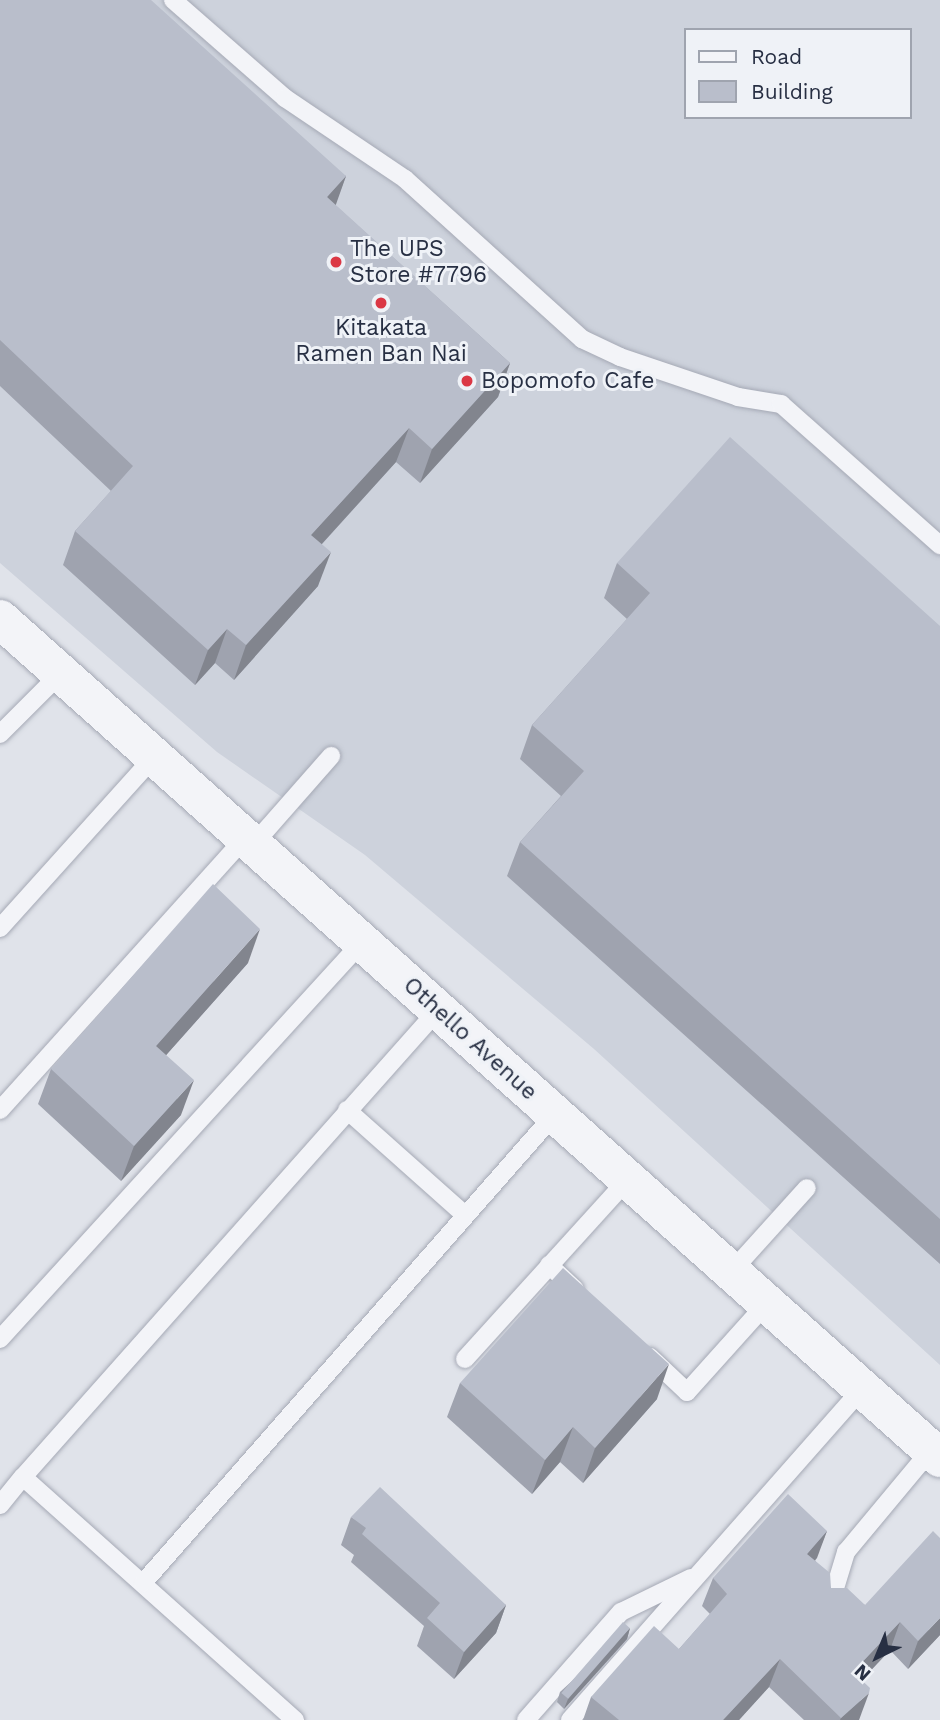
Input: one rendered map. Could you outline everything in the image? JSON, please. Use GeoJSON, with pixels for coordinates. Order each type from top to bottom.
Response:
{"type":"FeatureCollection","features":[{"type":"Feature","properties":{"kind":"street","name":"Othello Avenue"},"geometry":{"type":"LineString","coordinates":[[0,619],[935,1454]]}},
{"type":"Feature","properties":{"kind":"lane"},"geometry":{"type":"LineString","coordinates":[[173,0],[285,98],[405,179],[582,339],[620,357],[738,397],[781,404],[940,545]]}},
{"type":"Feature","properties":{"kind":"lane"},"geometry":{"type":"LineString","coordinates":[[0,734],[60,674]]}},
{"type":"Feature","properties":{"kind":"lane"},"geometry":{"type":"LineString","coordinates":[[0,1110],[331,756]]}},
{"type":"Feature","properties":{"kind":"lane"},"geometry":{"type":"LineString","coordinates":[[0,928],[155,757]]}},
{"type":"Feature","properties":{"kind":"lane"},"geometry":{"type":"LineString","coordinates":[[0,1339],[362,942]]}},
{"type":"Feature","properties":{"kind":"lane"},"geometry":{"type":"LineString","coordinates":[[0,1506],[438,1010]]}},
{"type":"Feature","properties":{"kind":"lane"},"geometry":{"type":"LineString","coordinates":[[347,1110],[465,1215]]}},
{"type":"Feature","properties":{"kind":"lane"},"geometry":{"type":"LineString","coordinates":[[143,1584],[554,1115]]}},
{"type":"Feature","properties":{"kind":"lane"},"geometry":{"type":"LineString","coordinates":[[465,1359],[628,1179]]}},
{"type":"Feature","properties":{"kind":"lane"},"geometry":{"type":"LineString","coordinates":[[731,1272],[807,1188]]}},
{"type":"Feature","properties":{"kind":"lane"},"geometry":{"type":"LineString","coordinates":[[550,1265],[589,1301]]}},
{"type":"Feature","properties":{"kind":"lane"},"geometry":{"type":"LineString","coordinates":[[638,1347],[687,1392],[766,1304]]}},
{"type":"Feature","properties":{"kind":"lane"},"geometry":{"type":"LineString","coordinates":[[570,1720],[862,1389]]}},
{"type":"Feature","properties":{"kind":"lane"},"geometry":{"type":"LineString","coordinates":[[829,1608],[846,1552],[935,1454]]}},
{"type":"Feature","properties":{"kind":"lane"},"geometry":{"type":"LineString","coordinates":[[23,1477],[295,1720]]}},
{"type":"Feature","properties":{"kind":"lane"},"geometry":{"type":"LineString","coordinates":[[526,1720],[539,1700],[621,1612],[694,1577]]}},
{"type":"Feature","properties":{"kind":"shaded area"},"geometry":{"type":"Polygon","coordinates":[[[0,0],[940,0],[940,1365],[594,1049],[365,855],[217,752],[0,563],[0,0]]]}},
{"type":"Feature","properties":{"kind":"building"},"geometry":{"type":"Polygon","coordinates":[[[0,0],[151,0],[346,176],[327,197],[510,363],[432,449],[409,428],[311,535],[331,552],[246,645],[227,629],[208,650],[75,531],[133,466],[0,340],[0,0]]]}},
{"type":"Feature","properties":{"kind":"building"},"geometry":{"type":"Polygon","coordinates":[[[730,437],[940,626],[940,1219],[520,842],[584,771],[532,725],[650,593],[617,563],[730,437]]]}},
{"type":"Feature","properties":{"kind":"building"},"geometry":{"type":"Polygon","coordinates":[[[213,884],[260,929],[156,1046],[194,1080],[134,1146],[51,1069],[213,884]]]}},
{"type":"Feature","properties":{"kind":"building"},"geometry":{"type":"Polygon","coordinates":[[[563,1268],[669,1364],[595,1448],[573,1427],[545,1460],[460,1383],[563,1268]]]}},
{"type":"Feature","properties":{"kind":"building"},"geometry":{"type":"Polygon","coordinates":[[[380,1487],[506,1605],[464,1652],[427,1618],[440,1603],[362,1534],[366,1528],[351,1517],[380,1487]]]}},
{"type":"Feature","properties":{"kind":"building"},"geometry":{"type":"Polygon","coordinates":[[[788,1494],[827,1531],[807,1554],[830,1573],[831,1588],[847,1588],[865,1605],[933,1531],[940,1538],[940,1618],[918,1641],[900,1622],[853,1672],[870,1688],[869,1693],[841,1718],[780,1659],[723,1720],[619,1720],[591,1697],[654,1626],[679,1649],[727,1594],[713,1578],[788,1494]]]}},
{"type":"Feature","properties":{"kind":"building"},"geometry":{"type":"Polygon","coordinates":[[[623,1622],[630,1628],[568,1699],[561,1693],[623,1622]]]}},
{"type":"Feature","properties":{"kind":"place","name":"The UPS Store #7796"},"geometry":{"type":"Point","coordinates":[336,262]}},
{"type":"Feature","properties":{"kind":"place","name":"Kitakata Ramen Ban Nai"},"geometry":{"type":"Point","coordinates":[381,303]}},
{"type":"Feature","properties":{"kind":"place","name":"Bopomofo Cafe"},"geometry":{"type":"Point","coordinates":[467,381]}}]}
